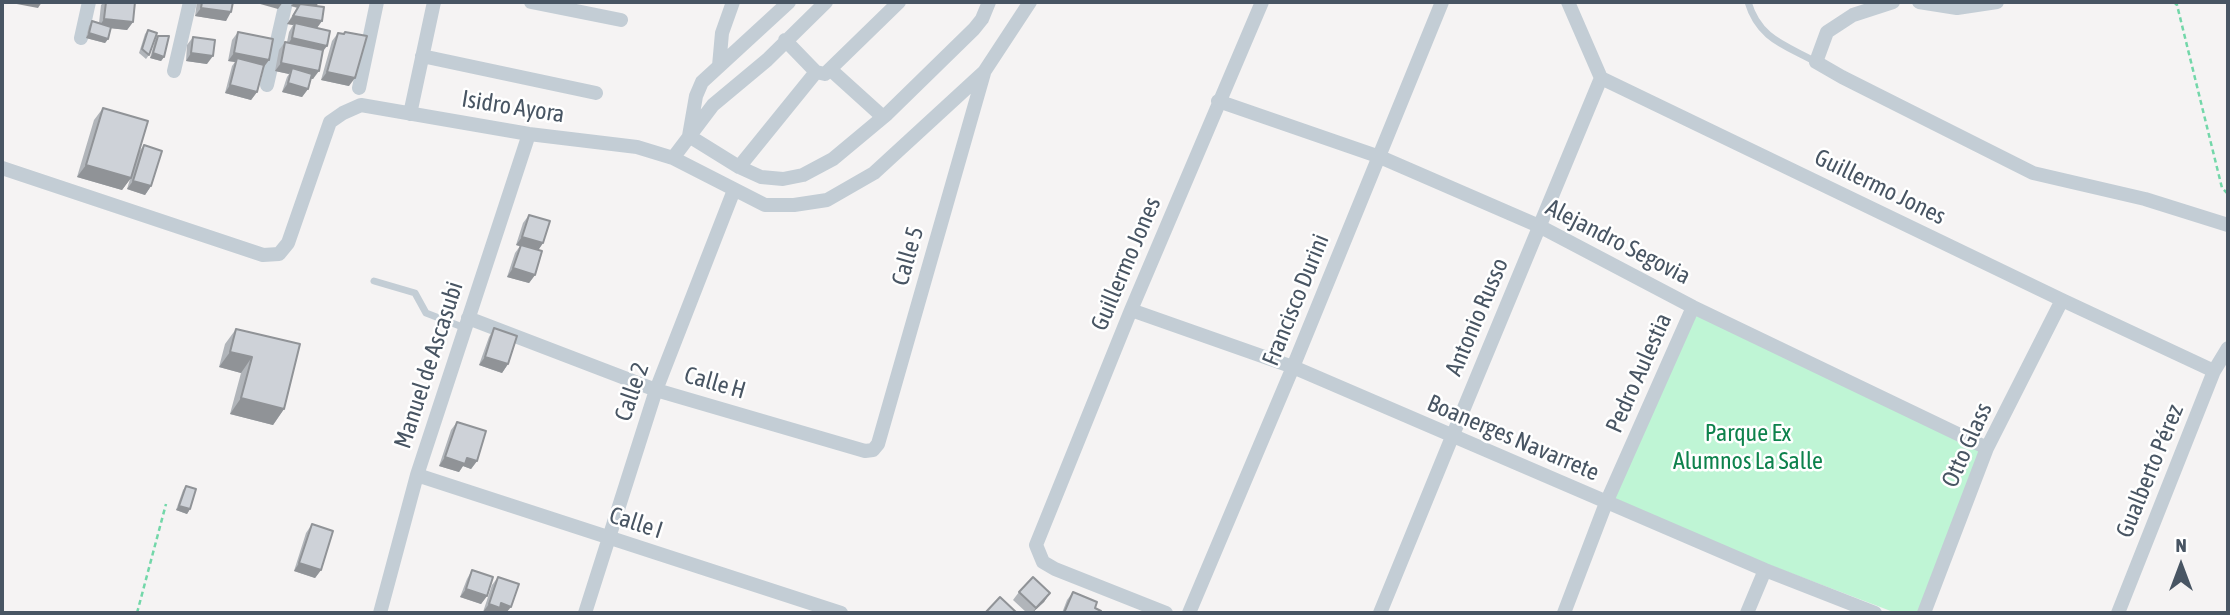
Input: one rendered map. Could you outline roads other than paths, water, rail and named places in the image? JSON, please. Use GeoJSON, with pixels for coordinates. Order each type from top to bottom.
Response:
{"type":"FeatureCollection","features":[{"type":"Feature","properties":{"kind":"street"},"geometry":{"type":"LineString","coordinates":[[81,38],[89,2]]}},
{"type":"Feature","properties":{"kind":"street"},"geometry":{"type":"LineString","coordinates":[[174,71],[190,2]]}},
{"type":"Feature","properties":{"kind":"street"},"geometry":{"type":"LineString","coordinates":[[267,85],[286,2]]}},
{"type":"Feature","properties":{"kind":"street"},"geometry":{"type":"LineString","coordinates":[[359,88],[377,2]]}},
{"type":"Feature","properties":{"kind":"street"},"geometry":{"type":"LineString","coordinates":[[410,114],[434,2]]}},
{"type":"Feature","properties":{"kind":"street"},"geometry":{"type":"LineString","coordinates":[[531,2],[621,20]]}},
{"type":"Feature","properties":{"kind":"street"},"geometry":{"type":"LineString","coordinates":[[719,66],[722,33],[733,2]]}},
{"type":"Feature","properties":{"kind":"street"},"geometry":{"type":"LineString","coordinates":[[689,136],[698,88],[789,2]]}},
{"type":"Feature","properties":{"kind":"street"},"geometry":{"type":"LineString","coordinates":[[673,158],[713,105],[767,60],[826,2]]}},
{"type":"Feature","properties":{"kind":"street"},"geometry":{"type":"LineString","coordinates":[[739,167],[823,71],[899,2]]}},
{"type":"Feature","properties":{"kind":"street"},"geometry":{"type":"LineString","coordinates":[[689,136],[739,167],[761,177],[772,179],[803,175],[833,159],[883,117],[979,24],[989,2]]}},
{"type":"Feature","properties":{"kind":"street","name":"Isidro Ayora"},"geometry":{"type":"LineString","coordinates":[[2,168],[263,255],[279,254],[288,243],[330,122],[342,113],[361,105],[529,134],[636,147],[673,158],[765,205],[794,205],[827,200],[874,173],[984,72],[1030,2]]}},
{"type":"Feature","properties":{"kind":"street","name":"Guillermo Jones"},"geometry":{"type":"LineString","coordinates":[[1166,613],[1055,569],[1042,562],[1037,545],[1130,310],[1262,2]]}},
{"type":"Feature","properties":{"kind":"street","name":"Francisco Durini"},"geometry":{"type":"LineString","coordinates":[[1189,613],[1293,368],[1442,2]]}},
{"type":"Feature","properties":{"kind":"street"},"geometry":{"type":"LineString","coordinates":[[1568,2],[1601,78]]}},
{"type":"Feature","properties":{"kind":"street"},"geometry":{"type":"LineString","coordinates":[[1893,2],[1853,15],[1827,32],[1816,62],[1842,78],[2033,173],[2145,199],[2228,225]]}},
{"type":"Feature","properties":{"kind":"street"},"geometry":{"type":"LineString","coordinates":[[1919,2],[1957,8],[1997,2]]}},
{"type":"Feature","properties":{"kind":"street"},"geometry":{"type":"LineString","coordinates":[[785,40],[883,117]]}},
{"type":"Feature","properties":{"kind":"street"},"geometry":{"type":"LineString","coordinates":[[422,56],[596,93]]}},
{"type":"Feature","properties":{"kind":"street","name":"Calle 5"},"geometry":{"type":"LineString","coordinates":[[873,450],[878,444],[984,72]]}},
{"type":"Feature","properties":{"kind":"street","name":"Guillermo Jones"},"geometry":{"type":"LineString","coordinates":[[1601,78],[2214,371]]}},
{"type":"Feature","properties":{"kind":"street","name":"Antonio Russo"},"geometry":{"type":"LineString","coordinates":[[1380,613],[1601,78]]}},
{"type":"Feature","properties":{"kind":"street","name":"Alejandro Segovia"},"geometry":{"type":"LineString","coordinates":[[1218,101],[1380,157],[1539,226],[1693,307],[1987,448]]}},
{"type":"Feature","properties":{"kind":"street","name":"Manuel de Ascasubi"},"geometry":{"type":"LineString","coordinates":[[380,613],[417,475],[529,134]]}},
{"type":"Feature","properties":{"kind":"street","name":"Calle 2"},"geometry":{"type":"LineString","coordinates":[[585,613],[656,390],[734,190]]}},
{"type":"Feature","properties":{"kind":"street","name":"Otto Glass"},"geometry":{"type":"LineString","coordinates":[[1924,613],[1987,448],[2062,300]]}},
{"type":"Feature","properties":{"kind":"street","name":"Pedro Aulestia"},"geometry":{"type":"LineString","coordinates":[[1564,613],[1606,503],[1693,307]]}},
{"type":"Feature","properties":{"kind":"street","name":"Boanerges Navarrete"},"geometry":{"type":"LineString","coordinates":[[1130,310],[1293,368],[1765,570],[1875,613]]}},
{"type":"Feature","properties":{"kind":"street","name":"Calle H"},"geometry":{"type":"LineString","coordinates":[[467,323],[656,390],[865,451],[873,450]]}},
{"type":"Feature","properties":{"kind":"street","name":"Gualberto Pérez"},"geometry":{"type":"LineString","coordinates":[[2118,613],[2214,371],[2228,348]]}},
{"type":"Feature","properties":{"kind":"street","name":"Calle I"},"geometry":{"type":"LineString","coordinates":[[417,475],[841,613]]}},
{"type":"Feature","properties":{"kind":"street"},"geometry":{"type":"LineString","coordinates":[[1747,613],[1765,570]]}},
{"type":"Feature","properties":{"kind":"lane"},"geometry":{"type":"LineString","coordinates":[[1748,2],[1752,17],[1764,33],[1816,62]]}},
{"type":"Feature","properties":{"kind":"lane"},"geometry":{"type":"LineString","coordinates":[[374,281],[415,293],[426,313],[467,323]]}},
{"type":"Feature","properties":{"kind":"park label","name":"Parque Ex Alumnos La Salle"},"geometry":{"type":"Point","coordinates":[1748,447]}}]}
